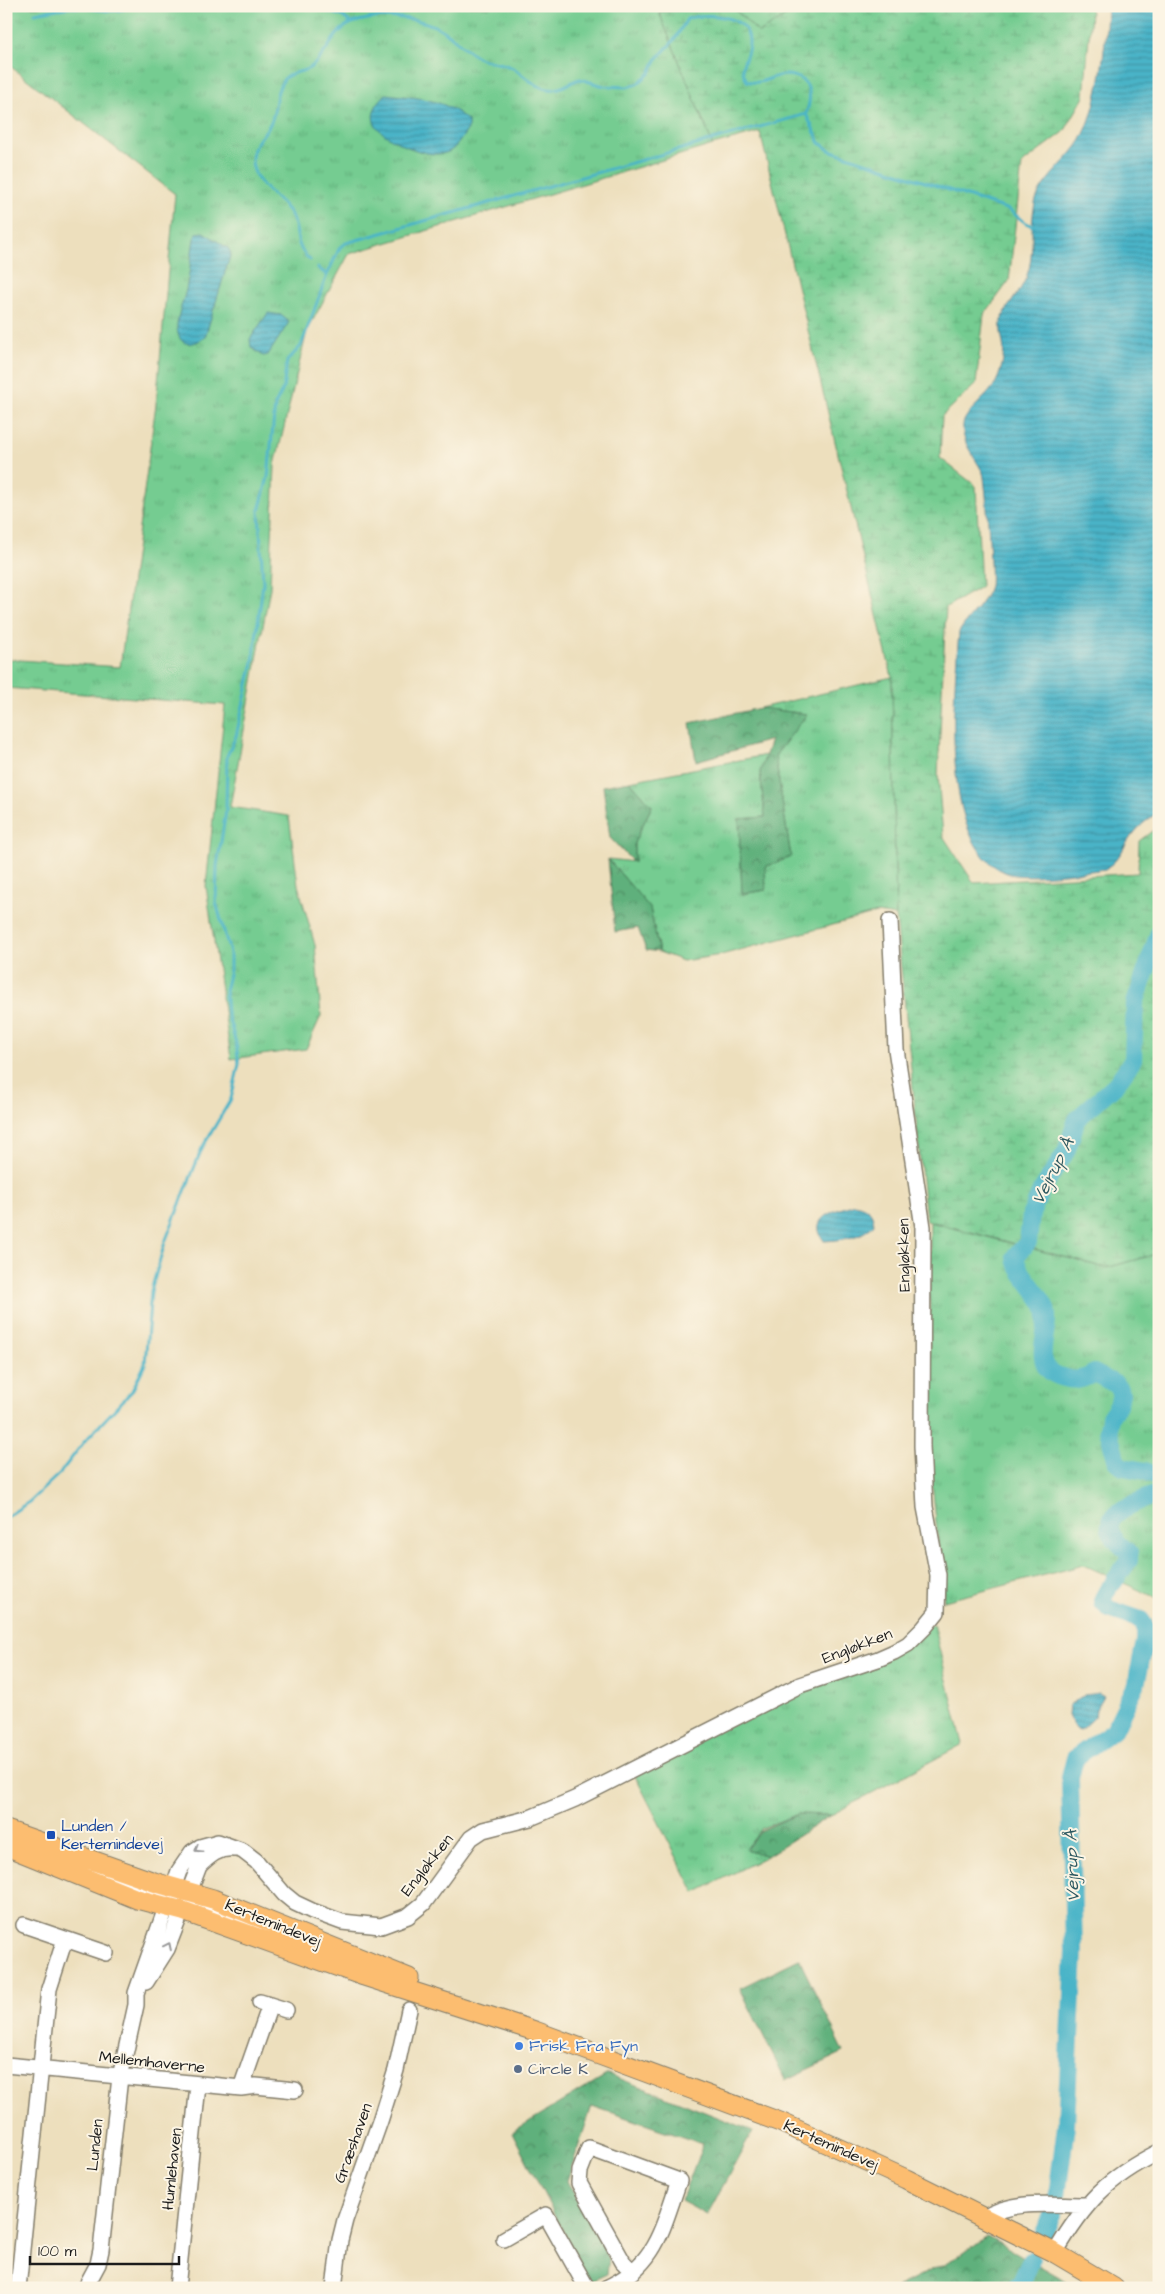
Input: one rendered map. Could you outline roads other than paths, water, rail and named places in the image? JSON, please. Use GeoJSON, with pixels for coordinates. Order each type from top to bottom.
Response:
{"type":"FeatureCollection","features":[{"type":"Feature","properties":{"kind":"main road","name":"Kertemindevej"},"geometry":{"type":"LineString","coordinates":[[6,1830],[364,1976],[535,2031],[780,2122],[906,2179],[1055,2253],[1114,2288]]}},
{"type":"Feature","properties":{"kind":"main road","name":"Kertemindevej"},"geometry":{"type":"LineString","coordinates":[[6,1844],[138,1899],[213,1899],[478,2005],[535,2031]]}},
{"type":"Feature","properties":{"kind":"street","name":"Engløkken"},"geometry":{"type":"LineString","coordinates":[[177,1900],[199,1866],[208,1857],[228,1848],[243,1850],[256,1861],[284,1894],[295,1903],[342,1922],[381,1926],[408,1916],[423,1904],[470,1838],[483,1830],[517,1823],[539,1815],[575,1799],[800,1685],[894,1652],[908,1644],[936,1612],[939,1593],[938,1575],[925,1507],[922,1446],[923,1227],[896,1049],[890,921]]}},
{"type":"Feature","properties":{"kind":"street","name":"Lunden"},"geometry":{"type":"LineString","coordinates":[[85,2288],[98,2264],[101,2250],[120,2077],[136,2005],[136,1994],[177,1900]]}},
{"type":"Feature","properties":{"kind":"street"},"geometry":{"type":"LineString","coordinates":[[24,1925],[106,1953]]}},
{"type":"Feature","properties":{"kind":"street"},"geometry":{"type":"LineString","coordinates":[[18,2288],[24,2273],[40,2068],[49,1989],[66,1939]]}},
{"type":"Feature","properties":{"kind":"street"},"geometry":{"type":"LineString","coordinates":[[241,2088],[265,2003],[286,2010]]}},
{"type":"Feature","properties":{"kind":"street","name":"Græshaven"},"geometry":{"type":"LineString","coordinates":[[334,2288],[340,2240],[345,2220],[383,2113],[396,2070],[409,2010]]}},
{"type":"Feature","properties":{"kind":"street","name":"Mellemhaverne"},"geometry":{"type":"LineString","coordinates":[[6,2065],[198,2085],[241,2088],[256,2086],[295,2090]]}},
{"type":"Feature","properties":{"kind":"street","name":"Humlehaven"},"geometry":{"type":"LineString","coordinates":[[177,2288],[198,2085]]}},
{"type":"Feature","properties":{"kind":"street"},"geometry":{"type":"LineString","coordinates":[[606,2288],[623,2280],[633,2272],[645,2262],[656,2244],[679,2181],[589,2148],[580,2171],[579,2184],[623,2262],[633,2272]]}},
{"type":"Feature","properties":{"kind":"street"},"geometry":{"type":"LineString","coordinates":[[1055,2253],[1085,2206],[1114,2178],[1159,2152]]}},
{"type":"Feature","properties":{"kind":"street"},"geometry":{"type":"LineString","coordinates":[[984,2218],[998,2210],[1016,2205],[1085,2206]]}},
{"type":"Feature","properties":{"kind":"street"},"geometry":{"type":"LineString","coordinates":[[504,2240],[546,2216],[588,2288]]}},
{"type":"Feature","properties":{"kind":"water"},"geometry":{"type":"Polygon","coordinates":[[[1107,6],[1159,6],[1159,812],[1137,830],[1111,865],[1105,869],[1054,875],[1015,875],[1007,873],[985,858],[970,833],[960,801],[955,765],[955,691],[959,632],[985,597],[990,586],[988,529],[983,473],[964,438],[963,425],[968,415],[994,386],[1003,362],[1004,352],[1001,324],[1005,312],[1023,284],[1029,269],[1035,203],[1044,185],[1078,145],[1089,122],[1101,72],[1107,6]]]}},
{"type":"Feature","properties":{"kind":"water"},"geometry":{"type":"Polygon","coordinates":[[[386,94],[440,103],[459,113],[468,121],[468,129],[454,148],[442,154],[423,152],[404,145],[383,134],[374,123],[373,116],[375,110],[386,94]]]}},
{"type":"Feature","properties":{"kind":"water"},"geometry":{"type":"Polygon","coordinates":[[[203,232],[228,248],[231,253],[205,337],[196,342],[187,343],[178,334],[177,324],[187,284],[194,239],[197,233],[203,232]]]}},
{"type":"Feature","properties":{"kind":"water"},"geometry":{"type":"Polygon","coordinates":[[[268,313],[281,315],[289,322],[268,355],[263,356],[251,347],[250,339],[268,313]]]}},
{"type":"Feature","properties":{"kind":"water"},"geometry":{"type":"Polygon","coordinates":[[[855,1204],[869,1210],[874,1224],[858,1235],[844,1239],[824,1241],[819,1232],[821,1220],[826,1215],[855,1204]]]}},
{"type":"Feature","properties":{"kind":"water"},"geometry":{"type":"Polygon","coordinates":[[[1099,1693],[1104,1696],[1096,1709],[1095,1717],[1081,1730],[1076,1729],[1068,1715],[1069,1705],[1084,1695],[1099,1693]]]}},
{"type":"Feature","properties":{"kind":"waterway"},"geometry":{"type":"LineString","coordinates":[[35,13],[74,7],[111,11],[131,6]]}},
{"type":"Feature","properties":{"kind":"waterway"},"geometry":{"type":"LineString","coordinates":[[196,6],[210,6]]}},
{"type":"Feature","properties":{"kind":"waterway"},"geometry":{"type":"LineString","coordinates":[[312,6],[342,16],[351,23]]}},
{"type":"Feature","properties":{"kind":"waterway"},"geometry":{"type":"LineString","coordinates":[[310,260],[301,248],[290,213],[256,176],[253,168],[253,153],[256,144],[271,122],[277,95],[284,79],[287,76],[311,67],[317,62],[339,32],[352,23],[388,17],[426,23],[447,33],[477,57],[509,66],[538,86],[552,89],[560,88],[580,79],[604,86],[627,87],[637,84],[650,73],[656,60],[675,39],[687,19],[704,16],[724,17],[734,20],[747,32],[749,47],[743,65],[747,81],[757,82],[780,75],[794,76],[800,79],[808,88],[809,100],[806,114]]}},
{"type":"Feature","properties":{"kind":"waterway"},"geometry":{"type":"LineString","coordinates":[[6,1517],[29,1502],[60,1473],[84,1442],[132,1391],[145,1364],[151,1291],[165,1242],[202,1148],[231,1099],[239,1064],[236,1043],[227,1013],[225,991],[230,970],[230,953],[216,902],[217,866],[226,811],[227,756],[236,736],[253,662],[263,583],[259,511],[268,477],[275,405],[283,389],[287,361],[301,346],[327,275],[340,247],[346,243],[806,114],[820,143],[829,150],[1009,210],[1033,226]]}},
{"type":"Feature","properties":{"kind":"waterway"},"geometry":{"type":"LineString","coordinates":[[318,268],[327,275]]}},
{"type":"Feature","properties":{"kind":"waterway","name":"Vejrup Å"},"geometry":{"type":"LineString","coordinates":[[1159,933],[1135,1003],[1133,1060],[1116,1084],[1077,1119],[1066,1152],[1041,1191],[1031,1214],[1028,1242],[1015,1257],[1016,1263],[1023,1275],[1045,1306],[1047,1315],[1043,1357],[1046,1366],[1052,1373],[1065,1378],[1080,1379],[1094,1373],[1117,1385],[1121,1394],[1118,1405],[1110,1417],[1108,1430],[1117,1462],[1123,1467],[1145,1471],[1159,1477]]}},
{"type":"Feature","properties":{"kind":"waterway","name":"Vejrup Å"},"geometry":{"type":"LineString","coordinates":[[1113,1583],[1129,1560],[1129,1553],[1112,1535],[1110,1525],[1113,1518],[1126,1507],[1159,1493]]}},
{"type":"Feature","properties":{"kind":"waterway","name":"Vejrup Å"},"geometry":{"type":"LineString","coordinates":[[1057,2196],[1066,2125],[1074,1951],[1070,1778],[1075,1758],[1114,1730],[1136,1685],[1145,1641],[1145,1626],[1141,1620],[1109,1609],[1103,1603],[1103,1598],[1108,1589]]}},
{"type":"Feature","properties":{"kind":"waterway","name":"Vejrup Å"},"geometry":{"type":"LineString","coordinates":[[1044,2233],[1054,2211]]}},
{"type":"Feature","properties":{"kind":"waterway","name":"Vejrup Å"},"geometry":{"type":"LineString","coordinates":[[1014,2288],[1021,2282],[1031,2260]]}},
{"type":"Feature","properties":{"kind":"place","name":"Lunden / Kertemindevej"},"geometry":{"type":"Point","coordinates":[51,1835]}},
{"type":"Feature","properties":{"kind":"place","name":"Frisk Fra Fyn"},"geometry":{"type":"Point","coordinates":[519,2046]}},
{"type":"Feature","properties":{"kind":"place","name":"Circle K"},"geometry":{"type":"Point","coordinates":[518,2069]}}]}
